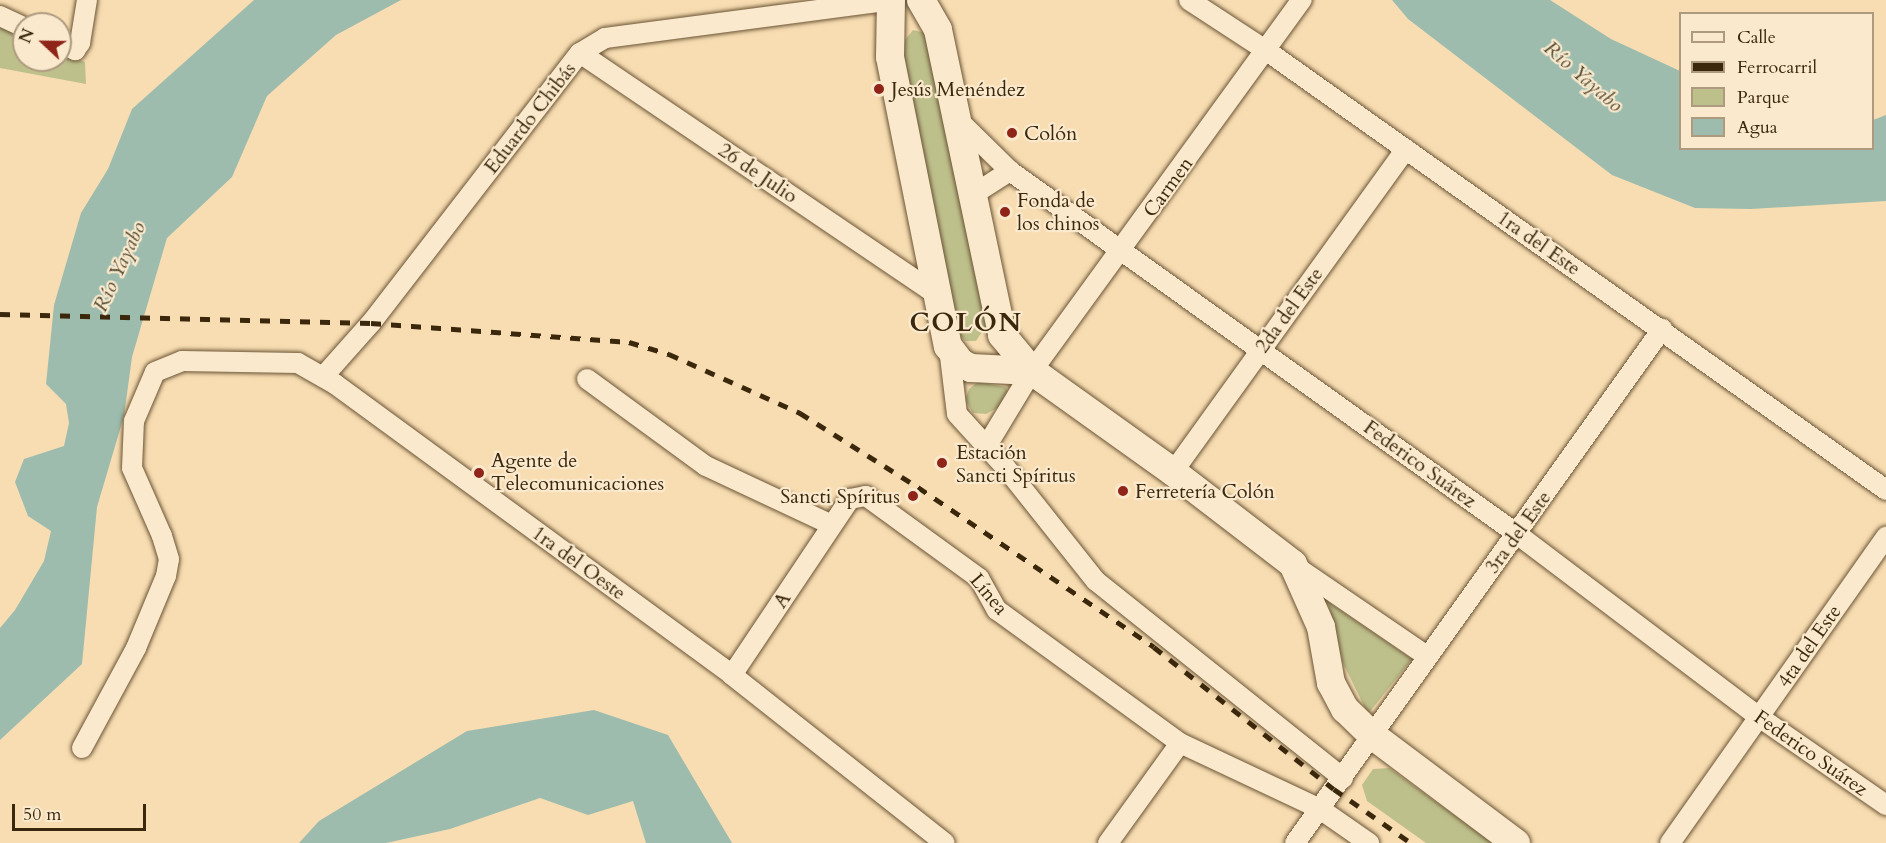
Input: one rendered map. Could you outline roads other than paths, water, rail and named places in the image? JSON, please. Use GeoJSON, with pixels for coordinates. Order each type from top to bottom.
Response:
{"type":"FeatureCollection","features":[{"type":"Feature","properties":{"kind":"main road"},"geometry":{"type":"LineString","coordinates":[[893,0],[888,45],[935,293],[948,346],[960,363],[971,368],[986,366],[1032,371]]}},
{"type":"Feature","properties":{"kind":"main road"},"geometry":{"type":"LineString","coordinates":[[921,0],[938,30],[1002,335],[1032,371],[1173,472],[1293,564],[1321,627],[1331,683],[1345,709],[1372,735],[1516,843]]}},
{"type":"Feature","properties":{"kind":"main road"},"geometry":{"type":"LineString","coordinates":[[888,45],[895,28],[909,14],[923,14],[938,30]]}},
{"type":"Feature","properties":{"kind":"main road"},"geometry":{"type":"LineString","coordinates":[[986,366],[1002,335]]}},
{"type":"Feature","properties":{"kind":"street"},"geometry":{"type":"LineString","coordinates":[[72,46],[80,43],[87,0]]}},
{"type":"Feature","properties":{"kind":"street","name":"Eduardo Chibás"},"geometry":{"type":"LineString","coordinates":[[323,377],[371,324],[580,53],[605,38],[893,0]]}},
{"type":"Feature","properties":{"kind":"street","name":"1ra del Este"},"geometry":{"type":"LineString","coordinates":[[1189,0],[1267,51],[1886,490]]}},
{"type":"Feature","properties":{"kind":"street","name":"Carmen"},"geometry":{"type":"LineString","coordinates":[[986,447],[1032,371],[1302,0]]}},
{"type":"Feature","properties":{"kind":"street","name":"26 de Julio"},"geometry":{"type":"LineString","coordinates":[[580,53],[935,293]]}},
{"type":"Feature","properties":{"kind":"street","name":"Federico Suárez"},"geometry":{"type":"LineString","coordinates":[[958,120],[1011,171],[1261,348],[1517,534],[1759,717],[1886,805]]}},
{"type":"Feature","properties":{"kind":"street","name":"2da del Este"},"geometry":{"type":"LineString","coordinates":[[1173,472],[1406,149]]}},
{"type":"Feature","properties":{"kind":"street"},"geometry":{"type":"LineString","coordinates":[[974,194],[1011,171]]}},
{"type":"Feature","properties":{"kind":"street","name":"3ra del Este"},"geometry":{"type":"LineString","coordinates":[[1295,843],[1662,329]]}},
{"type":"Feature","properties":{"kind":"street"},"geometry":{"type":"LineString","coordinates":[[948,346],[957,414],[1096,581],[1343,778]]}},
{"type":"Feature","properties":{"kind":"street","name":"1ra del Oeste"},"geometry":{"type":"LineString","coordinates":[[82,748],[136,648],[166,576],[169,559],[162,536],[132,468],[134,421],[155,372],[182,362],[298,363],[323,377],[732,675],[945,843]]}},
{"type":"Feature","properties":{"kind":"street"},"geometry":{"type":"LineString","coordinates":[[587,379],[706,466],[832,525]]}},
{"type":"Feature","properties":{"kind":"street","name":"Línea"},"geometry":{"type":"LineString","coordinates":[[832,525],[850,499],[866,496],[979,578],[997,610],[1180,743],[1320,809],[1369,843]]}},
{"type":"Feature","properties":{"kind":"street","name":"A"},"geometry":{"type":"LineString","coordinates":[[732,675],[832,525]]}},
{"type":"Feature","properties":{"kind":"street","name":"4ta del Este"},"geometry":{"type":"LineString","coordinates":[[1670,843],[1886,537]]}},
{"type":"Feature","properties":{"kind":"street"},"geometry":{"type":"LineString","coordinates":[[1293,564],[1427,656]]}},
{"type":"Feature","properties":{"kind":"street"},"geometry":{"type":"LineString","coordinates":[[1108,843],[1180,743]]}},
{"type":"Feature","properties":{"kind":"water","name":"Río Yayabo"},"geometry":{"type":"Polygon","coordinates":[[[254,0],[401,0],[336,35],[267,96],[232,177],[167,238],[132,357],[124,416],[97,507],[82,664],[0,740],[0,628],[15,610],[44,561],[51,531],[28,516],[15,482],[24,459],[64,446],[69,423],[66,404],[46,384],[54,305],[81,213],[108,169],[132,109],[254,0]]]}},
{"type":"Feature","properties":{"kind":"water","name":"Río Yayabo"},"geometry":{"type":"Polygon","coordinates":[[[1392,0],[1550,0],[1611,39],[1679,71],[1679,150],[1874,150],[1874,120],[1886,115],[1886,201],[1751,209],[1695,208],[1612,175],[1408,19],[1392,0]]]}},
{"type":"Feature","properties":{"kind":"water"},"geometry":{"type":"Polygon","coordinates":[[[594,710],[668,735],[732,843],[646,843],[633,801],[588,815],[540,798],[450,829],[386,843],[299,843],[319,821],[467,731],[594,710]]]}},
{"type":"Feature","properties":{"kind":"railway"},"geometry":{"type":"LineString","coordinates":[[0,314],[371,323],[629,342],[669,354],[800,413],[918,487],[1154,647],[1334,789],[1411,843]]}},
{"type":"Feature","properties":{"kind":"place","name":"Jesús Menéndez"},"geometry":{"type":"Point","coordinates":[879,89]}},
{"type":"Feature","properties":{"kind":"place","name":"Colón"},"geometry":{"type":"Point","coordinates":[1012,133]}},
{"type":"Feature","properties":{"kind":"place","name":"Fonda de los chinos"},"geometry":{"type":"Point","coordinates":[1005,212]}},
{"type":"Feature","properties":{"kind":"place","name":"Estación Sancti Spíritus"},"geometry":{"type":"Point","coordinates":[942,463]}},
{"type":"Feature","properties":{"kind":"place","name":"Agente de Telecomunicaciones"},"geometry":{"type":"Point","coordinates":[479,473]}},
{"type":"Feature","properties":{"kind":"place","name":"Ferretería Colón"},"geometry":{"type":"Point","coordinates":[1123,491]}},
{"type":"Feature","properties":{"kind":"place","name":"Sancti Spíritus"},"geometry":{"type":"Point","coordinates":[913,496]}},
{"type":"Feature","properties":{"kind":"district","name":"COLÓN"},"geometry":{"type":"Point","coordinates":[966,323]}}]}
